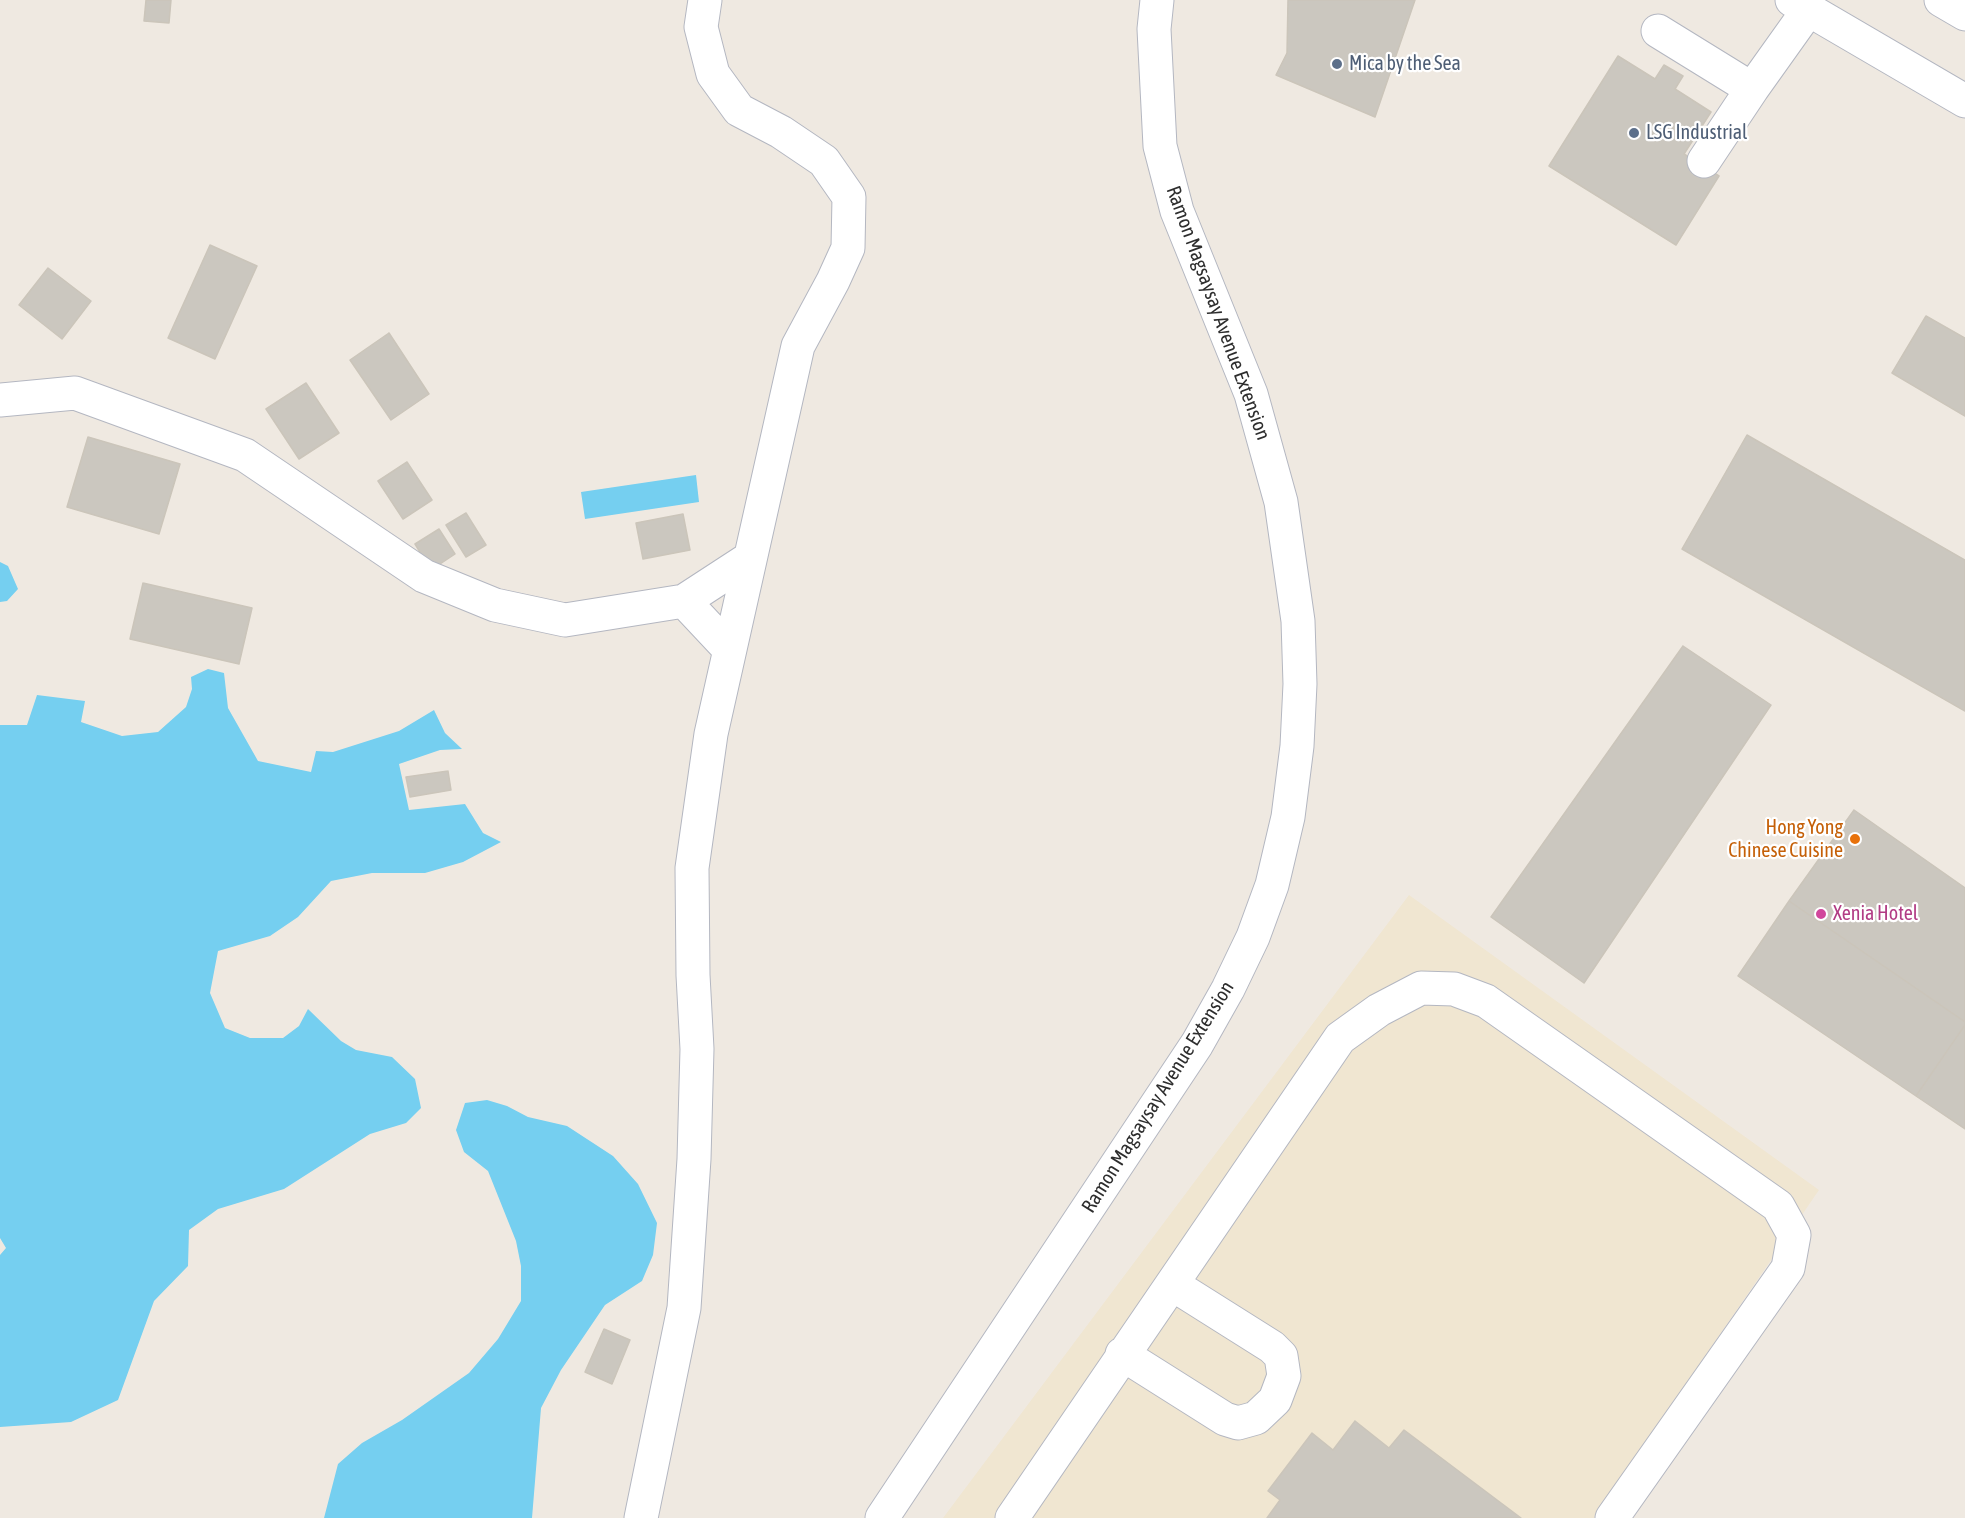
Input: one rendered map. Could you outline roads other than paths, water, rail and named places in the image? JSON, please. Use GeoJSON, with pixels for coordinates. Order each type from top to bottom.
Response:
{"type":"FeatureCollection","features":[{"type":"Feature","properties":{"kind":"street"},"geometry":{"type":"LineString","coordinates":[[641,1518],[684,1308],[694,1160],[697,1049],[693,975],[692,868],[711,734],[798,346],[848,248],[849,197],[824,161],[782,132],[739,110],[713,74],[701,27],[705,0]]}},
{"type":"Feature","properties":{"kind":"street","name":"Ramon Magsaysay Avenue Extension"},"geometry":{"type":"LineString","coordinates":[[882,1518],[1197,1044],[1228,989],[1253,937],[1272,885],[1288,817],[1297,746],[1300,684],[1298,621],[1281,502],[1251,393],[1177,211],[1160,146],[1154,29],[1157,0]]}},
{"type":"Feature","properties":{"kind":"street"},"geometry":{"type":"LineString","coordinates":[[1941,0],[1965,14]]}},
{"type":"Feature","properties":{"kind":"street"},"geometry":{"type":"LineString","coordinates":[[1704,161],[1752,89],[1801,4],[1965,101]]}},
{"type":"Feature","properties":{"kind":"street"},"geometry":{"type":"LineString","coordinates":[[1658,31],[1752,89]]}},
{"type":"Feature","properties":{"kind":"street"},"geometry":{"type":"LineString","coordinates":[[0,400],[75,393],[245,455],[424,576],[495,604],[565,620],[684,601],[750,558]]}},
{"type":"Feature","properties":{"kind":"street"},"geometry":{"type":"LineString","coordinates":[[684,601],[729,649]]}},
{"type":"Feature","properties":{"kind":"street"},"geometry":{"type":"LineString","coordinates":[[1012,1518],[1340,1038],[1379,1010],[1421,988],[1454,989],[1486,1001],[1778,1206],[1794,1235],[1788,1268],[1612,1518]]}},
{"type":"Feature","properties":{"kind":"street"},"geometry":{"type":"LineString","coordinates":[[1122,1354],[1226,1419],[1238,1423],[1256,1418],[1275,1400],[1284,1376],[1281,1356],[1272,1347],[1172,1284]]}},
{"type":"Feature","properties":{"kind":"water"},"geometry":{"type":"Polygon","coordinates":[[[696,475],[699,502],[585,519],[581,492],[696,475]]]}},
{"type":"Feature","properties":{"kind":"water"},"geometry":{"type":"Polygon","coordinates":[[[0,562],[8,566],[18,589],[7,601],[0,602],[0,562]]]}},
{"type":"Feature","properties":{"kind":"water"},"geometry":{"type":"Polygon","coordinates":[[[208,669],[224,673],[228,708],[258,761],[311,772],[316,751],[333,752],[399,731],[434,710],[445,733],[462,749],[440,750],[399,764],[409,810],[465,804],[483,833],[501,842],[463,862],[425,873],[372,873],[331,881],[298,917],[270,936],[218,951],[210,993],[225,1028],[250,1038],[283,1038],[299,1026],[308,1009],[341,1041],[356,1050],[392,1057],[415,1079],[421,1108],[406,1123],[370,1134],[284,1189],[218,1209],[189,1230],[188,1266],[154,1301],[118,1400],[71,1422],[0,1427],[0,1255],[6,1248],[0,1238],[0,725],[27,725],[37,695],[85,701],[81,722],[122,736],[158,732],[186,707],[192,689],[191,677],[208,669]]]}},
{"type":"Feature","properties":{"kind":"water"},"geometry":{"type":"Polygon","coordinates":[[[487,1100],[507,1106],[528,1117],[567,1126],[613,1156],[638,1184],[657,1223],[653,1255],[642,1281],[605,1305],[561,1370],[541,1408],[532,1518],[324,1518],[338,1464],[362,1443],[402,1420],[469,1373],[498,1339],[521,1301],[521,1266],[516,1241],[488,1171],[464,1152],[456,1130],[465,1103],[487,1100]]]}},
{"type":"Feature","properties":{"kind":"place","name":"Mica by the Sea"},"geometry":{"type":"Point","coordinates":[1337,64]}},
{"type":"Feature","properties":{"kind":"place","name":"LSG Industrial"},"geometry":{"type":"Point","coordinates":[1634,133]}},
{"type":"Feature","properties":{"kind":"place","name":"Hong Yong Chinese Cuisine"},"geometry":{"type":"Point","coordinates":[1855,839]}},
{"type":"Feature","properties":{"kind":"place","name":"Xenia Hotel"},"geometry":{"type":"Point","coordinates":[1821,914]}}]}
